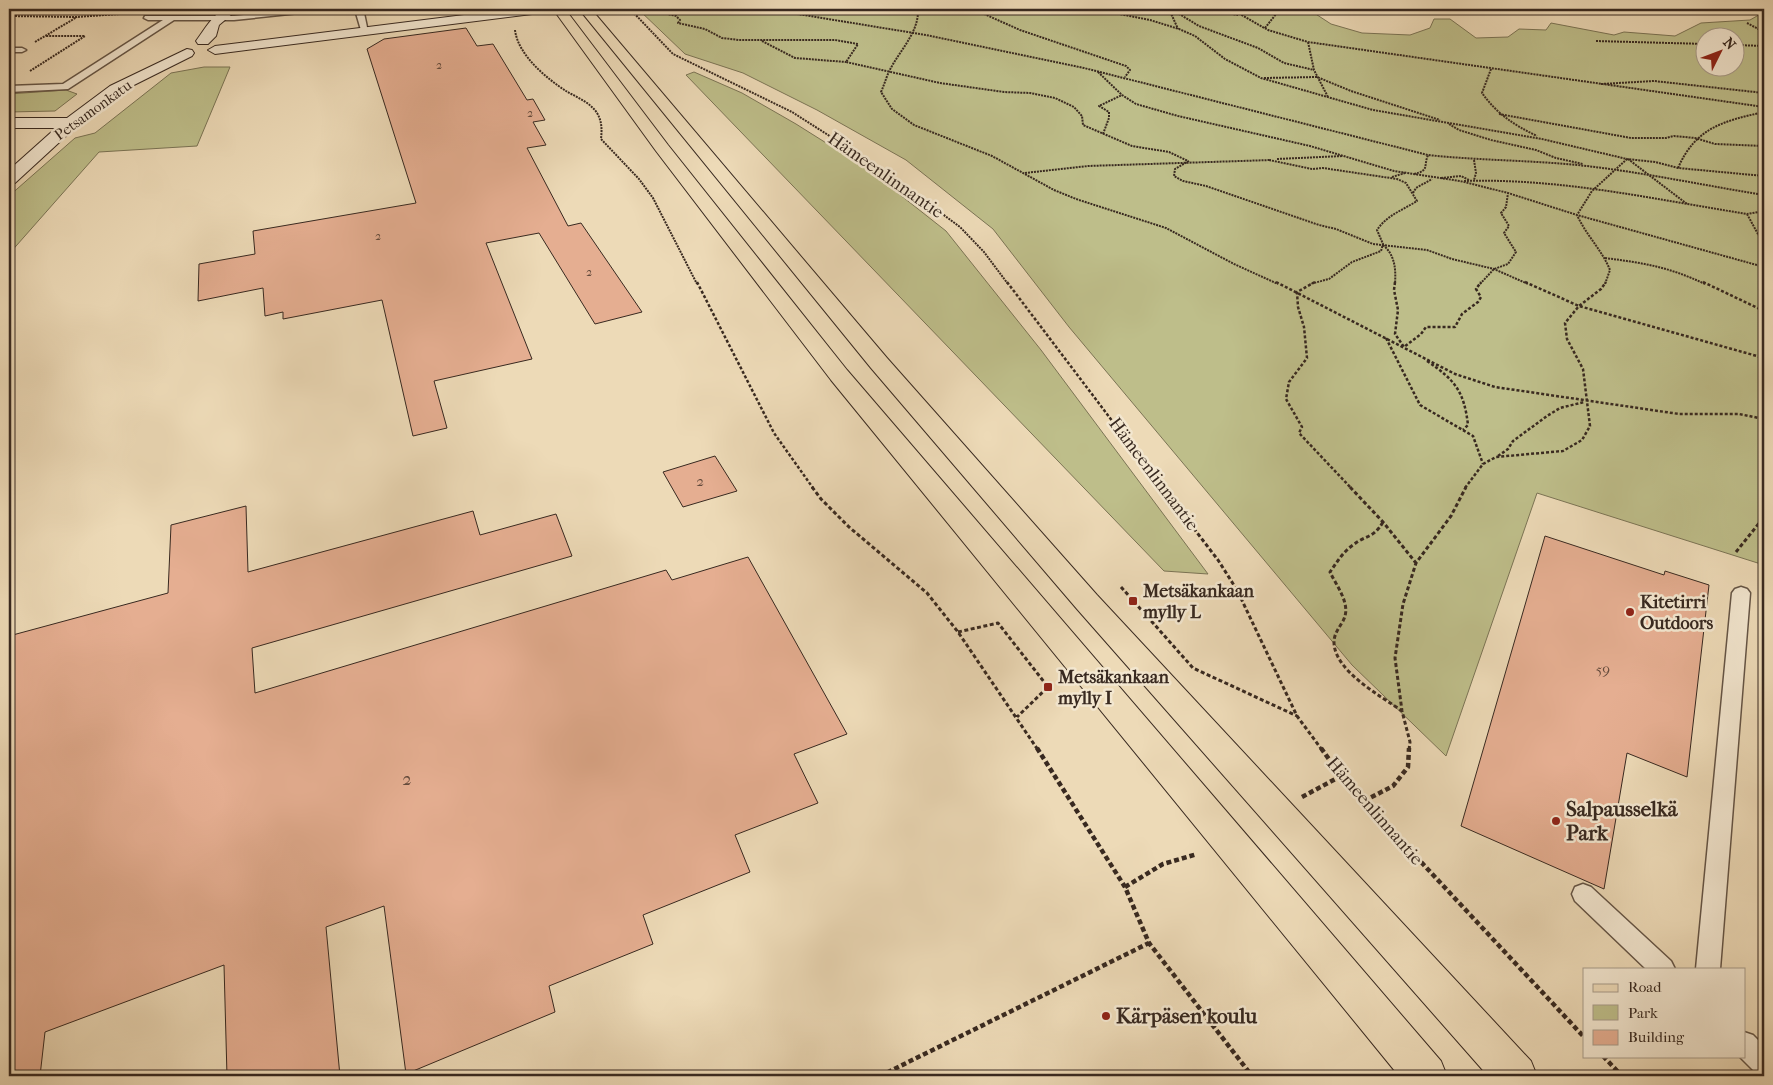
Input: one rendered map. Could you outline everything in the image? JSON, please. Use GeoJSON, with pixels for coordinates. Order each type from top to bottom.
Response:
{"type":"FeatureCollection","features":[{"type":"Feature","properties":{"kind":"main road"},"geometry":{"type":"LineString","coordinates":[[559,9],[662,148],[839,375],[1426,1076]]}},
{"type":"Feature","properties":{"kind":"main road"},"geometry":{"type":"LineString","coordinates":[[585,9],[899,386],[1087,602],[1516,1076]]}},
{"type":"Feature","properties":{"kind":"street"},"geometry":{"type":"LineString","coordinates":[[203,41],[209,36],[209,30],[218,19],[232,9]]}},
{"type":"Feature","properties":{"kind":"street"},"geometry":{"type":"LineString","coordinates":[[220,47],[217,41],[203,41],[180,48],[182,52],[187,53],[493,9]]}},
{"type":"Feature","properties":{"kind":"street"},"geometry":{"type":"LineString","coordinates":[[364,28],[534,10]]}},
{"type":"Feature","properties":{"kind":"street","name":"Petsamonkatu"},"geometry":{"type":"LineString","coordinates":[[9,179],[70,122],[116,90],[187,53]]}},
{"type":"Feature","properties":{"kind":"street"},"geometry":{"type":"LineString","coordinates":[[9,123],[70,122]]}},
{"type":"Feature","properties":{"kind":"lane"},"geometry":{"type":"LineString","coordinates":[[260,16],[267,9]]}},
{"type":"Feature","properties":{"kind":"lane"},"geometry":{"type":"LineString","coordinates":[[158,11],[148,18],[218,19],[318,9]]}},
{"type":"Feature","properties":{"kind":"lane"},"geometry":{"type":"LineString","coordinates":[[364,9],[360,13],[364,28]]}},
{"type":"Feature","properties":{"kind":"lane"},"geometry":{"type":"LineString","coordinates":[[9,88],[66,87],[172,18]]}},
{"type":"Feature","properties":{"kind":"lane"},"geometry":{"type":"LineString","coordinates":[[9,50],[22,50]]}},
{"type":"Feature","properties":{"kind":"lane"},"geometry":{"type":"LineString","coordinates":[[1708,968],[1741,593]]}},
{"type":"Feature","properties":{"kind":"lane"},"geometry":{"type":"LineString","coordinates":[[1583,894],[1662,968]]}},
{"type":"Feature","properties":{"kind":"lane"},"geometry":{"type":"LineString","coordinates":[[1746,1046],[1764,1063]]}},
{"type":"Feature","properties":{"kind":"path","name":"Hämeenlinnantie"},"geometry":{"type":"LineString","coordinates":[[630,9],[651,33],[674,54],[792,112],[831,136],[883,170],[960,227],[984,252],[1218,560],[1237,590],[1298,716],[1341,776],[1583,1036]]}},
{"type":"Feature","properties":{"kind":"path"},"geometry":{"type":"LineString","coordinates":[[660,9],[660,12],[676,16],[680,20],[678,23],[705,29],[722,38],[762,41],[835,40],[858,44],[846,62]]}},
{"type":"Feature","properties":{"kind":"path"},"geometry":{"type":"LineString","coordinates":[[767,9],[856,22],[1098,71],[1428,155],[1474,160],[1534,161],[1596,167]]}},
{"type":"Feature","properties":{"kind":"path"},"geometry":{"type":"LineString","coordinates":[[913,9],[919,13]]}},
{"type":"Feature","properties":{"kind":"path"},"geometry":{"type":"LineString","coordinates":[[918,9],[919,13],[912,34],[888,73],[881,92],[892,109],[914,125],[992,156],[1054,190],[1166,228],[1184,236],[1234,264],[1297,292],[1404,346],[1454,380],[1461,391],[1466,409],[1468,425],[1463,430]]}},
{"type":"Feature","properties":{"kind":"path"},"geometry":{"type":"LineString","coordinates":[[973,9],[1020,30],[1126,66],[1130,70],[1125,77]]}},
{"type":"Feature","properties":{"kind":"path"},"geometry":{"type":"LineString","coordinates":[[1094,9],[1150,20],[1179,29],[1195,36],[1225,58],[1261,78],[1373,110],[1542,138],[1627,159],[1656,162],[1678,168],[1764,176]]}},
{"type":"Feature","properties":{"kind":"path"},"geometry":{"type":"LineString","coordinates":[[1170,9],[1179,29]]}},
{"type":"Feature","properties":{"kind":"path"},"geometry":{"type":"LineString","coordinates":[[1170,9],[1199,26],[1258,48],[1284,63],[1314,70]]}},
{"type":"Feature","properties":{"kind":"path"},"geometry":{"type":"LineString","coordinates":[[1204,9],[1239,15]]}},
{"type":"Feature","properties":{"kind":"path"},"geometry":{"type":"LineString","coordinates":[[1231,9],[1265,28],[1287,37],[1308,42],[1764,107]]}},
{"type":"Feature","properties":{"kind":"path"},"geometry":{"type":"LineString","coordinates":[[1265,28],[1280,9]]}},
{"type":"Feature","properties":{"kind":"path"},"geometry":{"type":"LineString","coordinates":[[534,10],[515,29],[514,35],[527,57],[555,84],[596,111],[602,124],[602,138],[639,179],[662,214],[774,433],[822,499],[849,526],[927,593],[958,632],[1017,717],[1125,887],[1149,943],[1252,1076]]}},
{"type":"Feature","properties":{"kind":"path"},"geometry":{"type":"LineString","coordinates":[[9,16],[77,17],[158,11]]}},
{"type":"Feature","properties":{"kind":"path"},"geometry":{"type":"LineString","coordinates":[[22,50],[77,17]]}},
{"type":"Feature","properties":{"kind":"path"},"geometry":{"type":"LineString","coordinates":[[1747,23],[1764,32]]}},
{"type":"Feature","properties":{"kind":"path"},"geometry":{"type":"LineString","coordinates":[[30,71],[85,36],[46,36]]}},
{"type":"Feature","properties":{"kind":"path"},"geometry":{"type":"LineString","coordinates":[[762,41],[795,58],[846,62],[888,73],[926,78],[940,83],[1004,92],[1030,93],[1055,98],[1074,108],[1082,116],[1083,125],[1132,146],[1170,152],[1189,161]]}},
{"type":"Feature","properties":{"kind":"path"},"geometry":{"type":"LineString","coordinates":[[1596,41],[1696,44]]}},
{"type":"Feature","properties":{"kind":"path"},"geometry":{"type":"LineString","coordinates":[[1308,42],[1314,70],[1328,98]]}},
{"type":"Feature","properties":{"kind":"path"},"geometry":{"type":"LineString","coordinates":[[1746,45],[1764,46]]}},
{"type":"Feature","properties":{"kind":"path"},"geometry":{"type":"LineString","coordinates":[[1491,69],[1482,94],[1508,122],[1542,138]]}},
{"type":"Feature","properties":{"kind":"path"},"geometry":{"type":"LineString","coordinates":[[1098,71],[1122,95],[1136,104],[1178,116],[1310,146],[1405,173],[1460,181],[1543,182],[1593,188],[1690,206],[1747,214],[1764,212]]}},
{"type":"Feature","properties":{"kind":"path"},"geometry":{"type":"LineString","coordinates":[[1261,78],[1317,77],[1351,91],[1414,110],[1446,122],[1459,130],[1491,140],[1536,150],[1556,158],[1614,171],[1764,195]]}},
{"type":"Feature","properties":{"kind":"path"},"geometry":{"type":"LineString","coordinates":[[1593,84],[1654,81],[1764,93]]}},
{"type":"Feature","properties":{"kind":"path"},"geometry":{"type":"LineString","coordinates":[[1103,134],[1109,118],[1109,112],[1099,106],[1122,95]]}},
{"type":"Feature","properties":{"kind":"path"},"geometry":{"type":"LineString","coordinates":[[1678,168],[1682,154],[1695,138],[1725,121],[1764,112]]}},
{"type":"Feature","properties":{"kind":"path"},"geometry":{"type":"LineString","coordinates":[[1499,114],[1631,138],[1666,138],[1674,136],[1695,138],[1715,144],[1764,146]]}},
{"type":"Feature","properties":{"kind":"path"},"geometry":{"type":"LineString","coordinates":[[1411,174],[1423,172],[1426,169],[1428,155]]}},
{"type":"Feature","properties":{"kind":"path"},"geometry":{"type":"LineString","coordinates":[[1026,173],[1088,166],[1346,156]]}},
{"type":"Feature","properties":{"kind":"path"},"geometry":{"type":"LineString","coordinates":[[1496,457],[1563,451],[1582,440],[1590,426],[1583,369],[1567,339],[1565,323],[1579,306],[1601,289],[1608,280],[1610,270],[1605,258],[1584,231],[1577,215],[1582,201],[1593,188],[1627,159]]}},
{"type":"Feature","properties":{"kind":"path"},"geometry":{"type":"LineString","coordinates":[[1627,159],[1690,206]]}},
{"type":"Feature","properties":{"kind":"path"},"geometry":{"type":"LineString","coordinates":[[1269,160],[1312,169],[1323,168],[1389,178],[1406,183],[1417,201],[1387,216],[1381,222],[1377,230],[1382,244],[1381,250],[1352,262],[1329,279],[1309,284],[1297,292]]}},
{"type":"Feature","properties":{"kind":"path"},"geometry":{"type":"LineString","coordinates":[[1474,160],[1476,172],[1474,180]]}},
{"type":"Feature","properties":{"kind":"path"},"geometry":{"type":"LineString","coordinates":[[1189,161],[1176,169],[1174,176],[1183,181],[1206,186],[1319,225],[1336,228],[1373,244],[1427,250],[1452,259],[1494,269],[1579,306],[1764,358]]}},
{"type":"Feature","properties":{"kind":"path"},"geometry":{"type":"LineString","coordinates":[[1389,178],[1405,173]]}},
{"type":"Feature","properties":{"kind":"path"},"geometry":{"type":"LineString","coordinates":[[1413,193],[1416,188],[1433,178],[1462,176],[1469,181]]}},
{"type":"Feature","properties":{"kind":"path"},"geometry":{"type":"LineString","coordinates":[[1460,181],[1508,193],[1577,215],[1764,267]]}},
{"type":"Feature","properties":{"kind":"path"},"geometry":{"type":"LineString","coordinates":[[1404,346],[1421,334],[1426,327],[1455,327],[1462,314],[1482,297],[1476,289],[1479,283],[1492,274],[1494,269],[1508,264],[1516,252],[1504,234],[1509,226],[1501,213],[1506,206],[1508,193]]}},
{"type":"Feature","properties":{"kind":"path"},"geometry":{"type":"LineString","coordinates":[[1747,214],[1764,245]]}},
{"type":"Feature","properties":{"kind":"path"},"geometry":{"type":"LineString","coordinates":[[1382,244],[1389,250],[1396,267],[1394,290],[1398,310],[1395,334],[1404,346]]}},
{"type":"Feature","properties":{"kind":"path"},"geometry":{"type":"LineString","coordinates":[[1605,258],[1656,265],[1680,272],[1764,312]]}},
{"type":"Feature","properties":{"kind":"path"},"geometry":{"type":"LineString","coordinates":[[1297,292],[1308,358],[1289,382],[1286,399],[1302,427],[1299,433],[1383,522],[1416,563]]}},
{"type":"Feature","properties":{"kind":"path"},"geometry":{"type":"LineString","coordinates":[[1385,338],[1420,405],[1473,436],[1483,464]]}},
{"type":"Feature","properties":{"kind":"path"},"geometry":{"type":"LineString","coordinates":[[1412,351],[1456,374],[1495,387],[1679,414],[1739,414],[1764,419]]}},
{"type":"Feature","properties":{"kind":"path"},"geometry":{"type":"LineString","coordinates":[[1364,801],[1393,786],[1408,767],[1410,742],[1402,712],[1395,658],[1403,604],[1416,563],[1451,516],[1466,486],[1483,464],[1496,457],[1528,429],[1560,408],[1587,402]]}},
{"type":"Feature","properties":{"kind":"path"},"geometry":{"type":"LineString","coordinates":[[1736,552],[1756,524],[1764,517]]}},
{"type":"Feature","properties":{"kind":"path"},"geometry":{"type":"LineString","coordinates":[[1383,522],[1376,534],[1359,539],[1352,544],[1330,572],[1347,607],[1344,619],[1336,632],[1334,643],[1345,669],[1402,712]]}},
{"type":"Feature","properties":{"kind":"path"},"geometry":{"type":"LineString","coordinates":[[1121,587],[1193,668],[1298,716]]}},
{"type":"Feature","properties":{"kind":"path"},"geometry":{"type":"LineString","coordinates":[[958,632],[998,623],[1048,687],[1017,717]]}},
{"type":"Feature","properties":{"kind":"path"},"geometry":{"type":"LineString","coordinates":[[1300,798],[1341,776]]}},
{"type":"Feature","properties":{"kind":"path"},"geometry":{"type":"LineString","coordinates":[[1125,887],[1163,864],[1197,854]]}},
{"type":"Feature","properties":{"kind":"path"},"geometry":{"type":"LineString","coordinates":[[880,1076],[1149,943]]}},
{"type":"Feature","properties":{"kind":"path"},"geometry":{"type":"LineString","coordinates":[[1605,1058],[1622,1076]]}},
{"type":"Feature","properties":{"kind":"green space"},"geometry":{"type":"Polygon","coordinates":[[[638,9],[1308,9],[1331,24],[1362,33],[1410,35],[1430,28],[1434,19],[1450,19],[1476,38],[1508,37],[1519,29],[1546,30],[1551,23],[1614,35],[1624,32],[1675,36],[1701,23],[1750,20],[1764,12],[1764,565],[1537,493],[1446,756],[1352,665],[1069,327],[993,229],[906,160],[817,110],[743,73],[685,54],[638,9]]]}},
{"type":"Feature","properties":{"kind":"green space"},"geometry":{"type":"Polygon","coordinates":[[[204,67],[230,67],[197,146],[99,152],[9,254],[9,196],[75,138],[95,133],[171,73],[204,67]]]}},
{"type":"Feature","properties":{"kind":"green space"},"geometry":{"type":"Polygon","coordinates":[[[694,72],[742,93],[866,168],[946,231],[1041,350],[1208,574],[1164,571],[686,75],[694,72]]]}},
{"type":"Feature","properties":{"kind":"green space"},"geometry":{"type":"Polygon","coordinates":[[[66,90],[77,94],[55,111],[9,112],[9,94],[66,90]]]}},
{"type":"Feature","properties":{"kind":"building"},"geometry":{"type":"Polygon","coordinates":[[[466,28],[477,46],[493,44],[527,100],[533,99],[545,120],[533,122],[546,145],[527,148],[568,226],[581,223],[642,312],[595,324],[539,233],[486,243],[532,359],[434,381],[447,428],[413,436],[382,300],[283,319],[283,312],[265,316],[263,288],[198,301],[199,264],[255,254],[253,231],[416,203],[367,49],[384,39],[466,28]]]}},
{"type":"Feature","properties":{"kind":"building"},"geometry":{"type":"Polygon","coordinates":[[[715,456],[737,491],[683,507],[663,472],[715,456]]]}},
{"type":"Feature","properties":{"kind":"building"},"geometry":{"type":"Polygon","coordinates":[[[246,506],[248,572],[473,511],[480,535],[556,514],[572,556],[252,648],[255,693],[666,570],[672,580],[748,557],[847,734],[794,754],[818,803],[735,835],[750,872],[643,915],[653,944],[549,986],[555,1012],[406,1074],[384,906],[326,927],[340,1076],[227,1076],[224,965],[45,1032],[40,1076],[9,1076],[9,636],[168,593],[171,525],[246,506]]]}},
{"type":"Feature","properties":{"kind":"building","name":"Salpausselkä Park"},"geometry":{"type":"Polygon","coordinates":[[[1545,536],[1664,575],[1665,571],[1709,585],[1687,777],[1627,753],[1604,889],[1461,826],[1545,536]]]}},
{"type":"Feature","properties":{"kind":"place","name":"Metsäkankaan mylly L"},"geometry":{"type":"Point","coordinates":[1133,601]}},
{"type":"Feature","properties":{"kind":"place","name":"Kitetirri Outdoors"},"geometry":{"type":"Point","coordinates":[1630,612]}},
{"type":"Feature","properties":{"kind":"place","name":"Metsäkankaan mylly I"},"geometry":{"type":"Point","coordinates":[1048,687]}},
{"type":"Feature","properties":{"kind":"place","name":"Salpausselkä Park"},"geometry":{"type":"Point","coordinates":[1556,821]}},
{"type":"Feature","properties":{"kind":"place","name":"Kärpäsen koulu"},"geometry":{"type":"Point","coordinates":[1106,1016]}}]}
